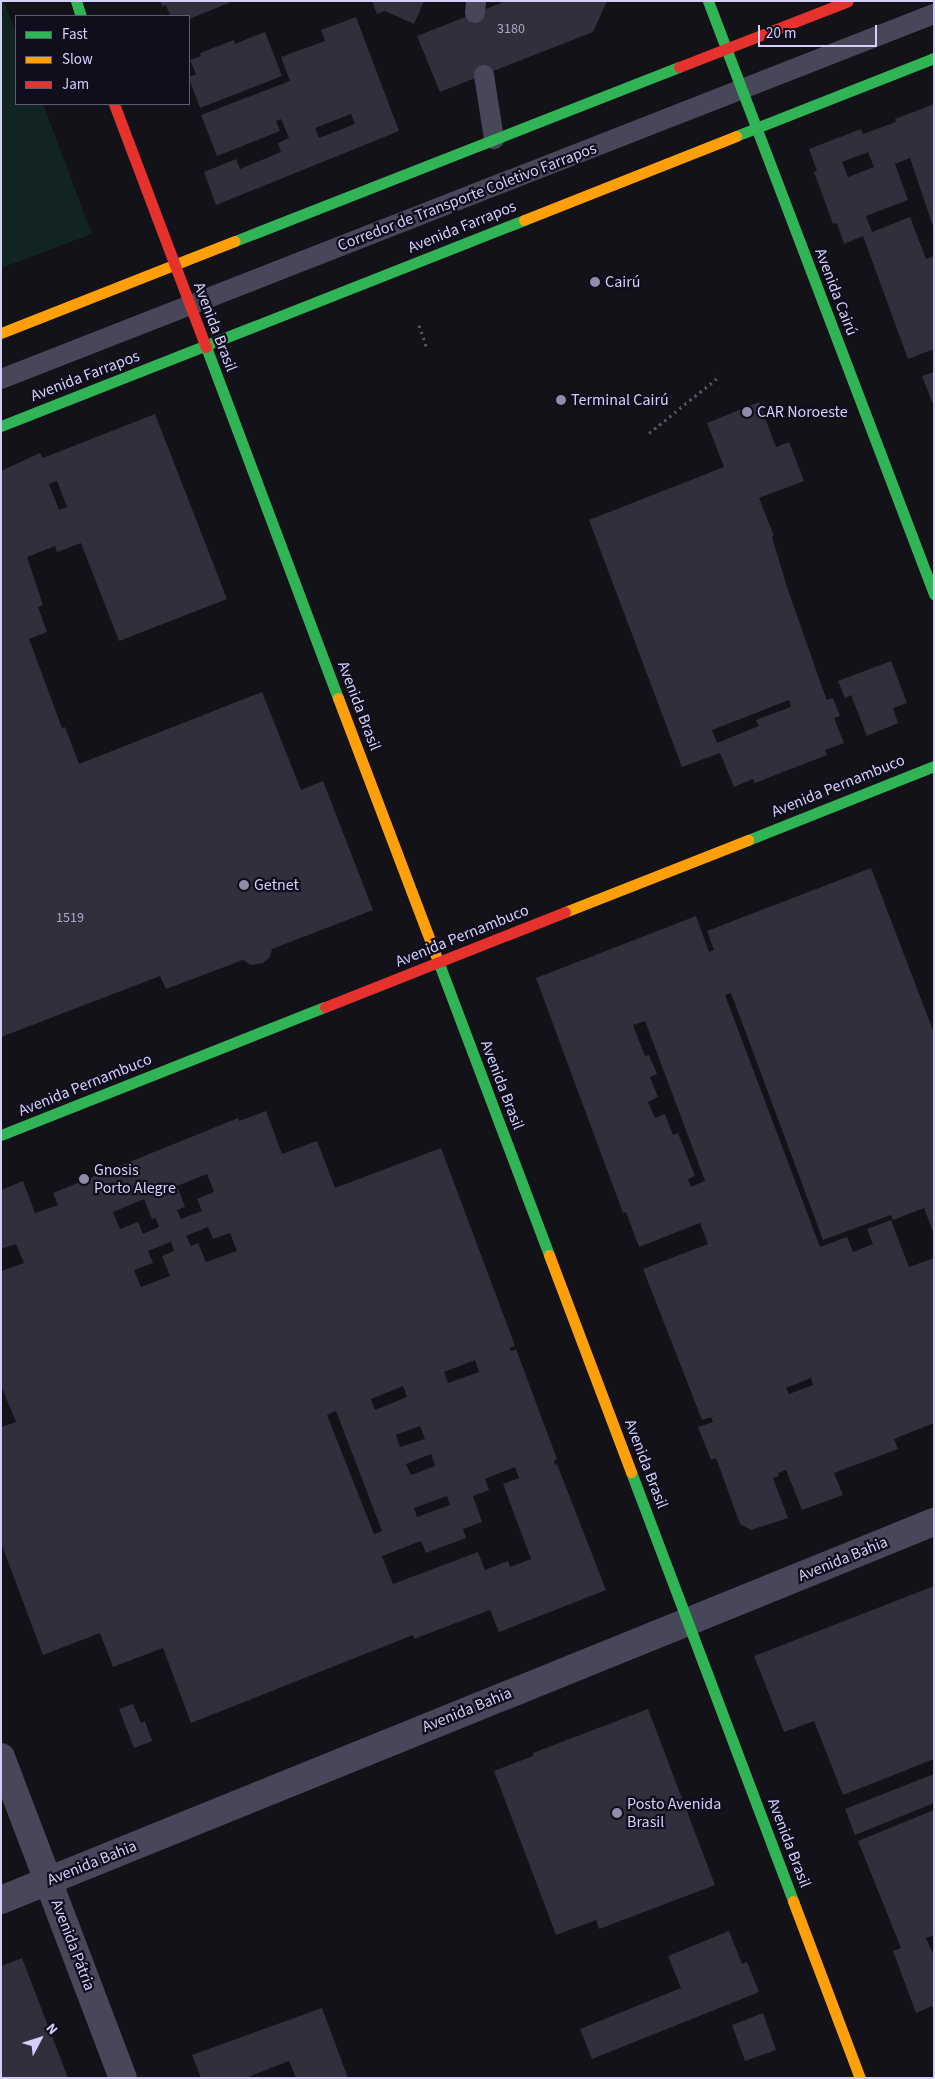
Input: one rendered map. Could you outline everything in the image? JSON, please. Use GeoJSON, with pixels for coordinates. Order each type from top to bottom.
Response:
{"type":"FeatureCollection","features":[{"type":"Feature","properties":{"kind":"main road"},"geometry":{"type":"LineString","coordinates":[[76,1],[82,15]]}},
{"type":"Feature","properties":{"kind":"main road","name":"Avenida Cairú"},"geometry":{"type":"LineString","coordinates":[[708,1],[934,594]]}},
{"type":"Feature","properties":{"kind":"main road"},"geometry":{"type":"LineString","coordinates":[[1,333],[848,1]]}},
{"type":"Feature","properties":{"kind":"main road","name":"Avenida Farrapos"},"geometry":{"type":"LineString","coordinates":[[1,426],[934,58]]}},
{"type":"Feature","properties":{"kind":"main road","name":"Avenida Brasil"},"geometry":{"type":"LineString","coordinates":[[114,105],[860,2078]]}},
{"type":"Feature","properties":{"kind":"main road","name":"Avenida Pernambuco"},"geometry":{"type":"LineString","coordinates":[[1,1135],[934,766]]}},
{"type":"Feature","properties":{"kind":"street","name":"Avenida Bahia"},"geometry":{"type":"LineString","coordinates":[[1,1900],[688,1620],[934,1522]]}},
{"type":"Feature","properties":{"kind":"street","name":"Avenida Pátria"},"geometry":{"type":"LineString","coordinates":[[1,1757],[123,2078]]}},
{"type":"Feature","properties":{"kind":"lane","name":"Corredor de Transporte Coletivo Farrapos"},"geometry":{"type":"LineString","coordinates":[[1,379],[934,14]]}},
{"type":"Feature","properties":{"kind":"lane"},"geometry":{"type":"LineString","coordinates":[[484,75],[494,139]]}},
{"type":"Feature","properties":{"kind":"path"},"geometry":{"type":"LineString","coordinates":[[419,325],[428,348]]}},
{"type":"Feature","properties":{"kind":"path"},"geometry":{"type":"LineString","coordinates":[[649,433],[720,376]]}},
{"type":"Feature","properties":{"kind":"shaded area"},"geometry":{"type":"Polygon","coordinates":[[[1,1],[4,1],[15,31],[15,105],[43,105],[92,234],[1,268],[1,1]]]}},
{"type":"Feature","properties":{"kind":"building"},"geometry":{"type":"Polygon","coordinates":[[[160,1],[234,1],[190,19],[190,15],[170,15],[166,5],[162,7],[160,1]]]}},
{"type":"Feature","properties":{"kind":"building"},"geometry":{"type":"Polygon","coordinates":[[[372,1],[424,1],[414,24],[385,11],[377,14],[372,1]]]}},
{"type":"Feature","properties":{"kind":"building"},"geometry":{"type":"Polygon","coordinates":[[[506,1],[607,1],[593,32],[440,92],[417,36],[506,1]]]}},
{"type":"Feature","properties":{"kind":"building"},"geometry":{"type":"Polygon","coordinates":[[[356,17],[399,131],[216,205],[204,172],[236,159],[240,169],[281,152],[278,143],[289,138],[281,119],[276,121],[280,131],[217,156],[201,115],[290,81],[281,57],[325,41],[321,30],[356,17]],[[351,114],[315,128],[319,138],[355,124],[351,114]]]}},
{"type":"Feature","properties":{"kind":"building"},"geometry":{"type":"Polygon","coordinates":[[[265,32],[282,76],[200,108],[190,82],[190,77],[196,74],[190,60],[201,56],[200,53],[234,40],[235,44],[265,32]]]}},
{"type":"Feature","properties":{"kind":"building"},"geometry":{"type":"Polygon","coordinates":[[[934,104],[934,229],[910,158],[895,164],[908,200],[866,216],[872,232],[910,217],[926,259],[934,256],[934,349],[908,359],[863,236],[844,244],[837,223],[833,224],[814,172],[817,171],[809,149],[861,129],[863,134],[896,122],[895,119],[934,104]],[[868,152],[842,162],[848,177],[874,167],[868,152]]]}},
{"type":"Feature","properties":{"kind":"building"},"geometry":{"type":"Polygon","coordinates":[[[934,372],[934,407],[922,376],[934,372]]]}},
{"type":"Feature","properties":{"kind":"building"},"geometry":{"type":"Polygon","coordinates":[[[759,402],[776,447],[789,442],[804,481],[759,498],[774,536],[772,537],[787,587],[822,687],[827,700],[833,698],[840,716],[834,718],[844,743],[825,750],[827,755],[755,783],[753,779],[734,787],[720,753],[682,767],[589,520],[724,467],[707,423],[759,402]],[[789,700],[712,730],[717,743],[759,726],[756,720],[791,707],[789,700]]]}},
{"type":"Feature","properties":{"kind":"building"},"geometry":{"type":"Polygon","coordinates":[[[155,414],[227,599],[119,641],[81,543],[57,552],[55,546],[27,557],[43,605],[38,607],[47,632],[29,639],[62,728],[65,727],[79,764],[262,692],[301,790],[323,781],[373,910],[272,949],[270,957],[263,963],[251,965],[243,960],[166,989],[160,976],[1,1037],[1,471],[40,453],[43,458],[155,414]],[[57,481],[49,484],[59,510],[67,507],[57,481]]]}},
{"type":"Feature","properties":{"kind":"building"},"geometry":{"type":"Polygon","coordinates":[[[891,661],[907,703],[893,708],[898,723],[867,736],[851,695],[845,698],[838,681],[891,661]]]}},
{"type":"Feature","properties":{"kind":"building"},"geometry":{"type":"Polygon","coordinates":[[[871,868],[934,1033],[934,1234],[924,1208],[893,1220],[891,1215],[823,1240],[731,993],[725,995],[820,1247],[847,1237],[853,1252],[873,1244],[867,1229],[891,1220],[909,1267],[934,1258],[934,1423],[894,1439],[898,1449],[834,1473],[843,1495],[802,1510],[786,1470],[778,1473],[779,1476],[773,1478],[788,1518],[751,1530],[740,1524],[716,1458],[711,1460],[698,1427],[713,1422],[711,1417],[702,1420],[643,1269],[708,1244],[700,1223],[639,1247],[626,1212],[623,1213],[536,978],[696,916],[709,952],[714,950],[707,931],[871,868]],[[645,1021],[633,1025],[645,1056],[649,1055],[657,1074],[650,1077],[658,1097],[648,1102],[655,1118],[665,1114],[673,1135],[678,1133],[695,1176],[688,1179],[691,1187],[705,1181],[645,1021]],[[811,1378],[786,1388],[789,1394],[813,1385],[811,1378]]]}},
{"type":"Feature","properties":{"kind":"building"},"geometry":{"type":"Polygon","coordinates":[[[266,1111],[282,1154],[317,1141],[335,1188],[441,1148],[515,1346],[510,1348],[511,1351],[516,1349],[557,1459],[554,1460],[555,1465],[557,1464],[606,1590],[499,1632],[490,1610],[414,1639],[413,1635],[191,1723],[163,1648],[113,1667],[100,1633],[43,1655],[1,1543],[1,1427],[16,1422],[1,1386],[1,1271],[24,1263],[16,1244],[1,1249],[1,1190],[23,1181],[35,1213],[58,1205],[53,1193],[238,1118],[239,1121],[266,1111]],[[207,1174],[177,1186],[185,1207],[177,1210],[181,1219],[202,1211],[197,1199],[214,1192],[207,1174]],[[144,1199],[113,1212],[120,1229],[138,1222],[143,1234],[159,1227],[156,1218],[152,1219],[144,1199]],[[208,1227],[186,1236],[191,1246],[198,1243],[206,1262],[237,1251],[230,1233],[213,1239],[208,1227]],[[171,1242],[148,1251],[153,1263],[134,1270],[141,1287],[170,1276],[162,1256],[174,1251],[171,1242]],[[475,1360],[444,1372],[448,1383],[479,1372],[475,1360]],[[403,1386],[371,1399],[375,1410],[407,1397],[403,1386]],[[336,1411],[327,1415],[374,1534],[382,1531],[336,1411]],[[420,1426],[396,1435],[400,1447],[425,1439],[420,1426]],[[431,1454],[406,1464],[411,1475],[435,1466],[431,1454]],[[515,1467],[485,1479],[489,1490],[473,1496],[482,1522],[463,1529],[466,1538],[426,1553],[421,1541],[382,1556],[393,1584],[478,1552],[485,1570],[508,1561],[510,1567],[531,1559],[503,1484],[519,1478],[515,1467]],[[447,1496],[414,1508],[417,1517],[450,1505],[447,1496]]]}},
{"type":"Feature","properties":{"kind":"building"},"geometry":{"type":"Polygon","coordinates":[[[934,1586],[934,1759],[843,1795],[814,1721],[784,1732],[754,1656],[934,1586]]]}},
{"type":"Feature","properties":{"kind":"building"},"geometry":{"type":"Polygon","coordinates":[[[133,1704],[141,1723],[145,1721],[152,1741],[134,1748],[119,1709],[133,1704]]]}},
{"type":"Feature","properties":{"kind":"building"},"geometry":{"type":"Polygon","coordinates":[[[648,1709],[715,1885],[599,1929],[596,1920],[556,1935],[494,1771],[533,1756],[533,1753],[648,1709]]]}},
{"type":"Feature","properties":{"kind":"building"},"geometry":{"type":"Polygon","coordinates":[[[934,1774],[934,1803],[855,1835],[845,1809],[934,1774]]]}},
{"type":"Feature","properties":{"kind":"building"},"geometry":{"type":"Polygon","coordinates":[[[934,1810],[934,1935],[926,1938],[934,1956],[934,2011],[932,2006],[916,2013],[893,1951],[901,1948],[858,1841],[934,1810]]]}},
{"type":"Feature","properties":{"kind":"building"},"geometry":{"type":"Polygon","coordinates":[[[729,1931],[742,1964],[747,1962],[759,1992],[592,2059],[580,2029],[681,1988],[668,1956],[729,1931]]]}},
{"type":"Feature","properties":{"kind":"building"},"geometry":{"type":"Polygon","coordinates":[[[22,1958],[68,2078],[1,2078],[1,1966],[22,1958]]]}},
{"type":"Feature","properties":{"kind":"building"},"geometry":{"type":"Polygon","coordinates":[[[322,2008],[348,2078],[296,2078],[289,2061],[246,2078],[201,2078],[192,2055],[322,2008]]]}},
{"type":"Feature","properties":{"kind":"building"},"geometry":{"type":"Polygon","coordinates":[[[763,2013],[776,2050],[745,2061],[732,2025],[763,2013]]]}},
{"type":"Feature","properties":{"kind":"traffic: fast"},"geometry":{"type":"LineString","coordinates":[[76,1],[81,15]]}},
{"type":"Feature","properties":{"kind":"traffic: fast"},"geometry":{"type":"LineString","coordinates":[[708,1],[934,594]]}},
{"type":"Feature","properties":{"kind":"traffic: fast"},"geometry":{"type":"LineString","coordinates":[[736,136],[934,58]]}},
{"type":"Feature","properties":{"kind":"traffic: fast"},"geometry":{"type":"LineString","coordinates":[[235,241],[679,67]]}},
{"type":"Feature","properties":{"kind":"traffic: fast"},"geometry":{"type":"LineString","coordinates":[[1,426],[524,220]]}},
{"type":"Feature","properties":{"kind":"traffic: fast"},"geometry":{"type":"LineString","coordinates":[[206,347],[338,698]]}},
{"type":"Feature","properties":{"kind":"traffic: fast"},"geometry":{"type":"LineString","coordinates":[[748,840],[934,766]]}},
{"type":"Feature","properties":{"kind":"traffic: fast"},"geometry":{"type":"LineString","coordinates":[[438,961],[549,1255]]}},
{"type":"Feature","properties":{"kind":"traffic: fast"},"geometry":{"type":"LineString","coordinates":[[1,1135],[325,1007]]}},
{"type":"Feature","properties":{"kind":"traffic: fast"},"geometry":{"type":"LineString","coordinates":[[631,1472],[793,1901]]}},
{"type":"Feature","properties":{"kind":"traffic: slow"},"geometry":{"type":"LineString","coordinates":[[524,220],[736,136]]}},
{"type":"Feature","properties":{"kind":"traffic: slow"},"geometry":{"type":"LineString","coordinates":[[1,333],[235,241]]}},
{"type":"Feature","properties":{"kind":"traffic: slow"},"geometry":{"type":"LineString","coordinates":[[338,698],[438,961]]}},
{"type":"Feature","properties":{"kind":"traffic: slow"},"geometry":{"type":"LineString","coordinates":[[565,912],[748,840]]}},
{"type":"Feature","properties":{"kind":"traffic: slow"},"geometry":{"type":"LineString","coordinates":[[549,1255],[631,1472]]}},
{"type":"Feature","properties":{"kind":"traffic: slow"},"geometry":{"type":"LineString","coordinates":[[793,1901],[860,2078]]}},
{"type":"Feature","properties":{"kind":"traffic: jam"},"geometry":{"type":"LineString","coordinates":[[679,67],[848,1]]}},
{"type":"Feature","properties":{"kind":"traffic: jam"},"geometry":{"type":"LineString","coordinates":[[114,105],[206,347]]}},
{"type":"Feature","properties":{"kind":"traffic: jam"},"geometry":{"type":"LineString","coordinates":[[325,1007],[565,912]]}},
{"type":"Feature","properties":{"kind":"place","name":"Cairú"},"geometry":{"type":"Point","coordinates":[595,282]}},
{"type":"Feature","properties":{"kind":"place","name":"Terminal Cairú"},"geometry":{"type":"Point","coordinates":[561,400]}},
{"type":"Feature","properties":{"kind":"place","name":"CAR Noroeste"},"geometry":{"type":"Point","coordinates":[747,412]}},
{"type":"Feature","properties":{"kind":"place","name":"Getnet"},"geometry":{"type":"Point","coordinates":[244,885]}},
{"type":"Feature","properties":{"kind":"place","name":"Gnosis Porto Alegre"},"geometry":{"type":"Point","coordinates":[84,1179]}},
{"type":"Feature","properties":{"kind":"place","name":"Posto Avenida Brasil"},"geometry":{"type":"Point","coordinates":[617,1813]}}]}
